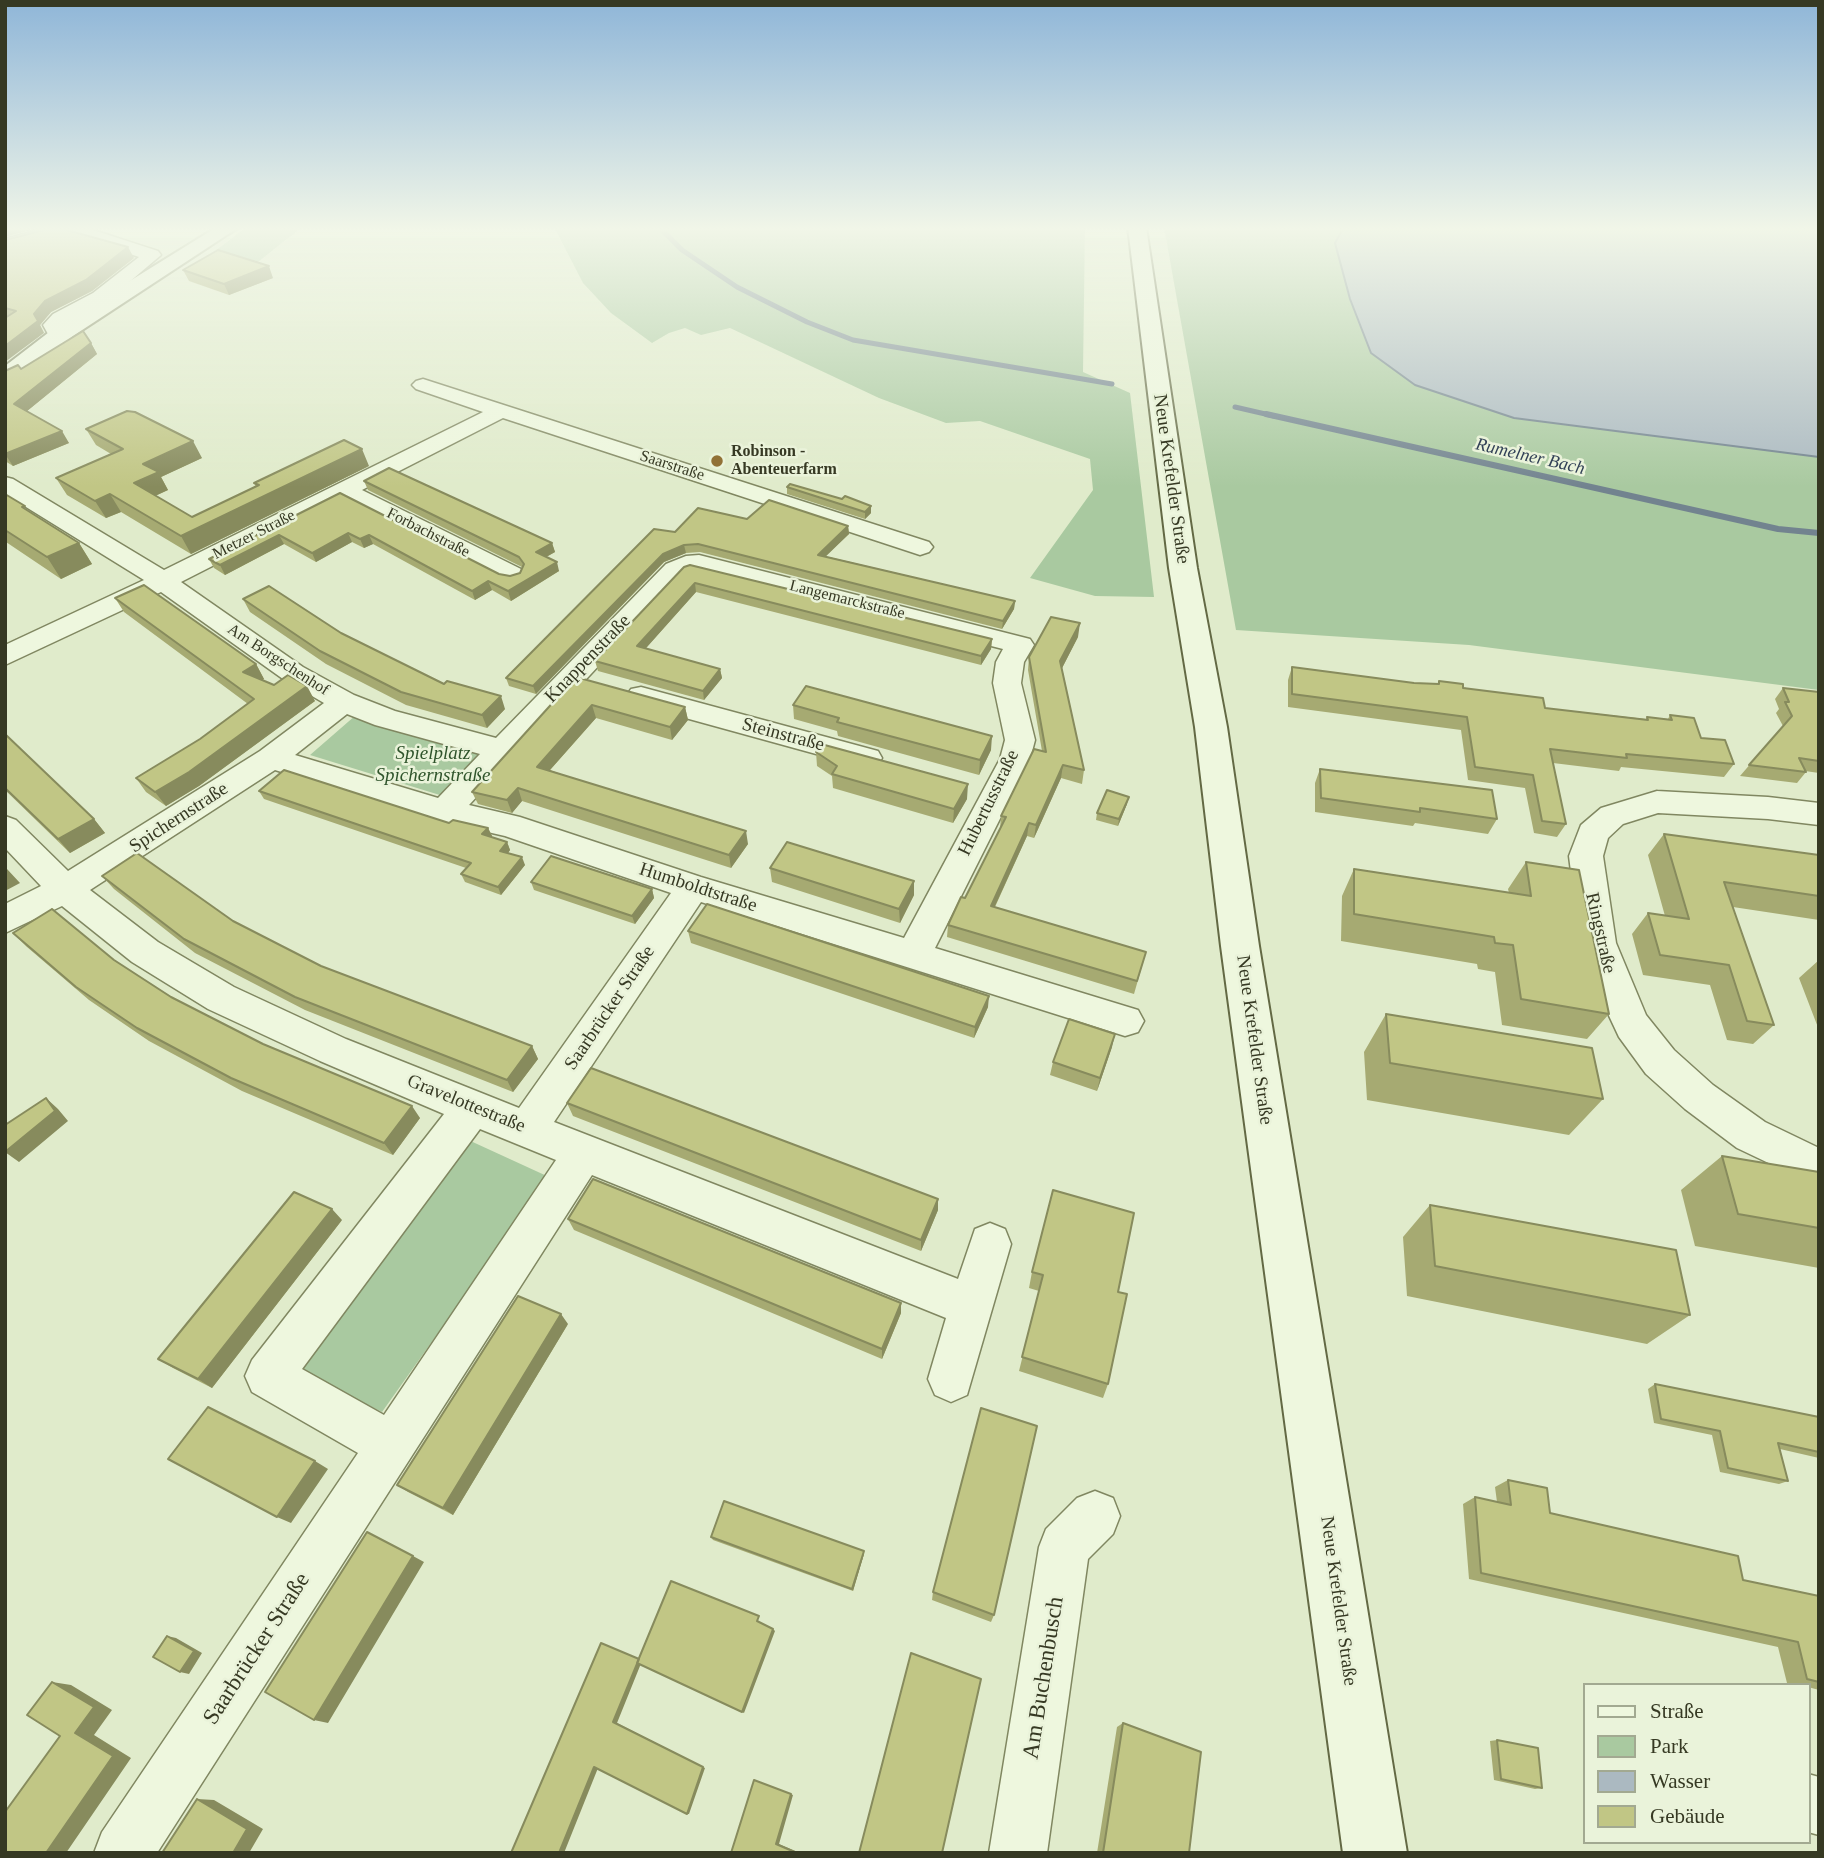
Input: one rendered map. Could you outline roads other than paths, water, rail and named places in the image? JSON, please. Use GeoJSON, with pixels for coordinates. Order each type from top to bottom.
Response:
{"type":"FeatureCollection","features":[{"type":"Feature","properties":{"kind":"main road"},"geometry":{"type":"LineString","coordinates":[[5,377],[65,331],[93,314]]}},
{"type":"Feature","properties":{"kind":"main road","name":"Neue Krefelder Straße"},"geometry":{"type":"LineString","coordinates":[[1149,314],[1183,568],[1211,727],[1240,946],[1375,1853]]}},
{"type":"Feature","properties":{"kind":"street"},"geometry":{"type":"LineString","coordinates":[[65,331],[55,330],[53,325],[68,314]]}},
{"type":"Feature","properties":{"kind":"street","name":"Saarstraße"},"geometry":{"type":"LineString","coordinates":[[423,385],[920,547]]}},
{"type":"Feature","properties":{"kind":"street","name":"Metzer Straße"},"geometry":{"type":"LineString","coordinates":[[5,656],[163,581],[501,411]]}},
{"type":"Feature","properties":{"kind":"street","name":"Am Borgschenhof"},"geometry":{"type":"LineString","coordinates":[[5,484],[163,581],[293,673],[344,702],[385,718],[500,750]]}},
{"type":"Feature","properties":{"kind":"street","name":"Forbachstraße"},"geometry":{"type":"LineString","coordinates":[[344,490],[512,575]]}},
{"type":"Feature","properties":{"kind":"street","name":"Langemarckstraße"},"geometry":{"type":"LineString","coordinates":[[674,569],[699,563],[1020,645]]}},
{"type":"Feature","properties":{"kind":"street","name":"Knappenstraße"},"geometry":{"type":"LineString","coordinates":[[500,750],[593,682],[674,569]]}},
{"type":"Feature","properties":{"kind":"street","name":"Hubertusstraße"},"geometry":{"type":"LineString","coordinates":[[913,955],[982,790],[1015,759],[1020,740],[1007,683],[1010,662],[1020,645]]}},
{"type":"Feature","properties":{"kind":"street","name":"Steinstraße"},"geometry":{"type":"LineString","coordinates":[[593,682],[891,765]]}},
{"type":"Feature","properties":{"kind":"street","name":"Spichernstraße"},"geometry":{"type":"LineString","coordinates":[[5,920],[65,889],[180,818],[271,758],[344,702]]}},
{"type":"Feature","properties":{"kind":"street"},"geometry":{"type":"LineString","coordinates":[[444,811],[500,750]]}},
{"type":"Feature","properties":{"kind":"street","name":"Humboldtstraße"},"geometry":{"type":"LineString","coordinates":[[271,758],[444,811],[509,825],[693,887],[1125,1021]]}},
{"type":"Feature","properties":{"kind":"street","name":"Ringstraße"},"geometry":{"type":"LineString","coordinates":[[1819,814],[1768,808],[1657,802],[1612,816],[1593,833],[1586,856],[1598,943],[1614,988],[1632,1026],[1660,1062],[1699,1097],[1751,1135],[1819,1168]]}},
{"type":"Feature","properties":{"kind":"street","name":"Gravelottestraße"},"geometry":{"type":"LineString","coordinates":[[5,828],[65,889],[145,953],[221,998],[333,1050],[584,1153],[972,1306]]}},
{"type":"Feature","properties":{"kind":"street","name":"Saarbrücker Straße"},"geometry":{"type":"LineString","coordinates":[[528,1129],[693,887]]}},
{"type":"Feature","properties":{"kind":"street"},"geometry":{"type":"LineString","coordinates":[[390,1445],[268,1376],[473,1107]]}},
{"type":"Feature","properties":{"kind":"street","name":"Saarbrücker Straße"},"geometry":{"type":"LineString","coordinates":[[123,1853],[584,1153]]}},
{"type":"Feature","properties":{"kind":"street"},"geometry":{"type":"LineString","coordinates":[[951,1379],[990,1244]]}},
{"type":"Feature","properties":{"kind":"street","name":"Am Buchenbusch"},"geometry":{"type":"LineString","coordinates":[[1018,1853],[1064,1547],[1095,1516]]}},
{"type":"Feature","properties":{"kind":"water"},"geometry":{"type":"Polygon","coordinates":[[[1356,314],[1819,314],[1819,457],[1514,418],[1415,385],[1371,353],[1356,314]]]}},
{"type":"Feature","properties":{"kind":"waterway","name":"Rumelner Bach"},"geometry":{"type":"LineString","coordinates":[[790,314],[853,340],[1112,384]]}},
{"type":"Feature","properties":{"kind":"waterway","name":"Rumelner Bach"},"geometry":{"type":"LineString","coordinates":[[1235,407],[1274,416]]}},
{"type":"Feature","properties":{"kind":"waterway","name":"Rumelner Bach"},"geometry":{"type":"LineString","coordinates":[[1266,414],[1778,529],[1819,533]]}},
{"type":"Feature","properties":{"kind":"place","name":"Robinson - Abenteuerfarm"},"geometry":{"type":"Point","coordinates":[717,461]}},
{"type":"Feature","properties":{"kind":"park label","name":"Spielplatz Spichernstraße"},"geometry":{"type":"Point","coordinates":[433,765]}}]}
